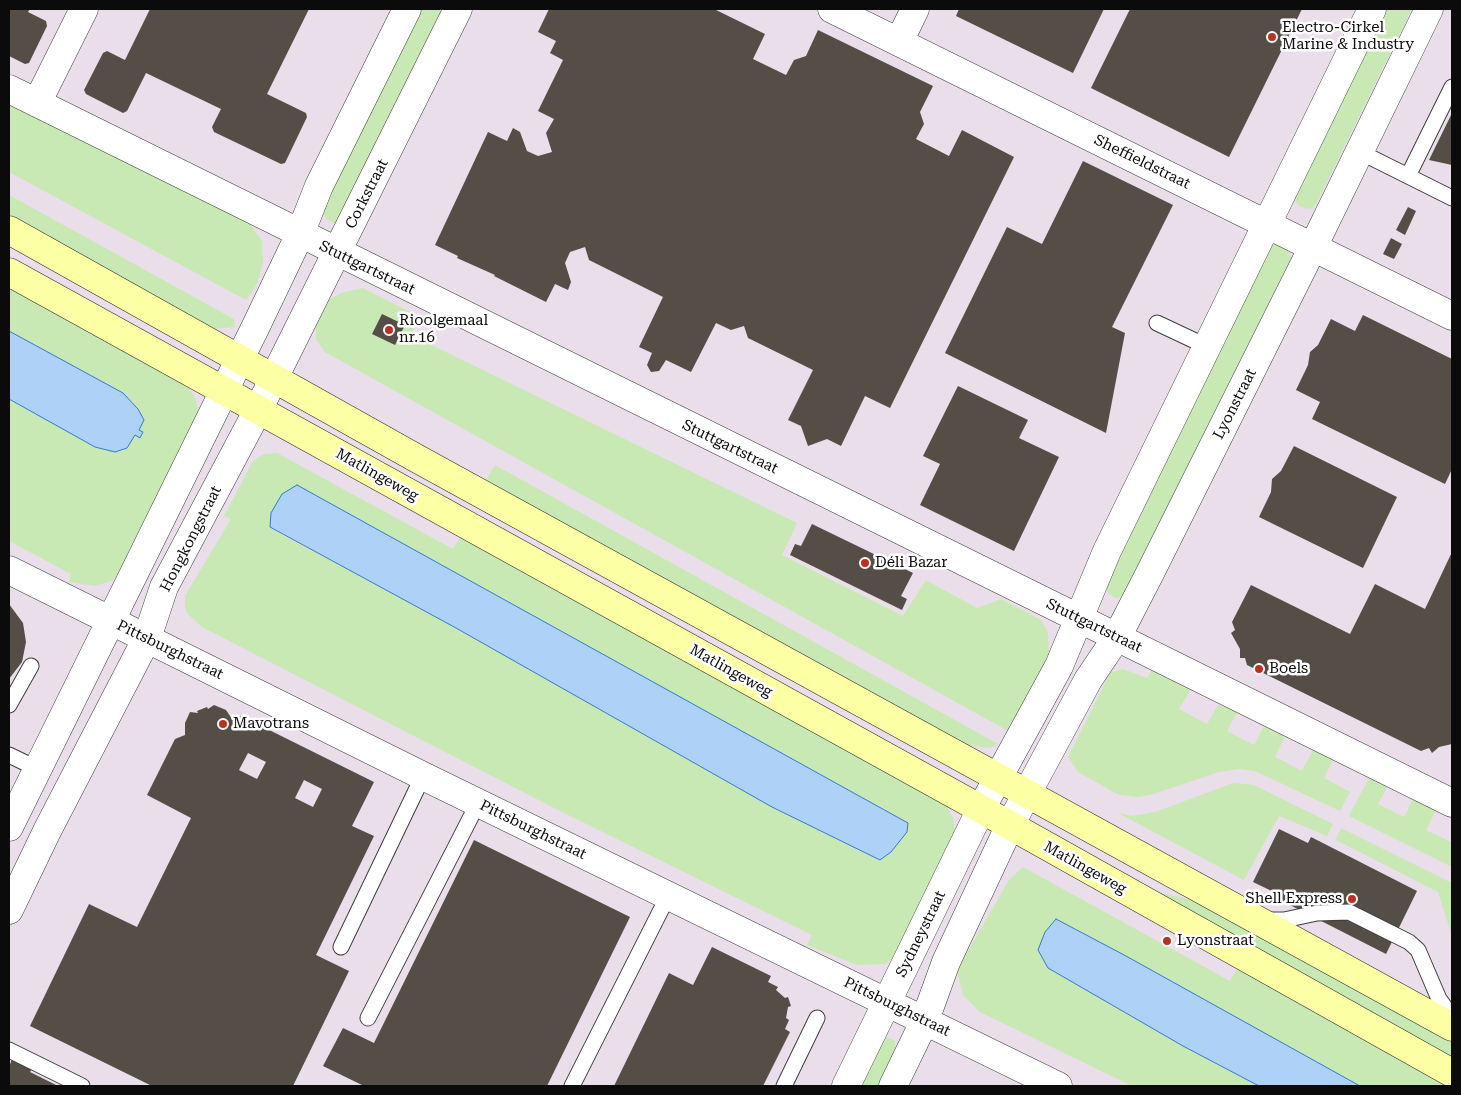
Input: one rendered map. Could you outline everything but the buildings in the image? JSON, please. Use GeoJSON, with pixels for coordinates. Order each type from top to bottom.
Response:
{"type":"FeatureCollection","features":[{"type":"Feature","properties":{"kind":"main road"},"geometry":{"type":"LineString","coordinates":[[9,230],[238,359],[1452,1027]]}},
{"type":"Feature","properties":{"kind":"main road","name":"Matlingeweg"},"geometry":{"type":"LineString","coordinates":[[9,272],[1010,825],[1452,1073]]}},
{"type":"Feature","properties":{"kind":"street"},"geometry":{"type":"LineString","coordinates":[[37,103],[84,9]]}},
{"type":"Feature","properties":{"kind":"street"},"geometry":{"type":"LineString","coordinates":[[47,831],[12,820],[300,234],[319,186],[407,9]]}},
{"type":"Feature","properties":{"kind":"street","name":"Corkstraat"},"geometry":{"type":"LineString","coordinates":[[274,378],[458,9]]}},
{"type":"Feature","properties":{"kind":"street","name":"Sheffieldstraat"},"geometry":{"type":"LineString","coordinates":[[832,9],[1452,316]]}},
{"type":"Feature","properties":{"kind":"street"},"geometry":{"type":"LineString","coordinates":[[899,42],[915,9]]}},
{"type":"Feature","properties":{"kind":"street"},"geometry":{"type":"LineString","coordinates":[[1000,777],[1059,666],[1107,552],[1372,9]]}},
{"type":"Feature","properties":{"kind":"street","name":"Lyonstraat"},"geometry":{"type":"LineString","coordinates":[[1010,825],[1088,680],[1117,636],[1313,247],[1429,9]]}},
{"type":"Feature","properties":{"kind":"street","name":"Stuttgartstraat"},"geometry":{"type":"LineString","coordinates":[[9,89],[336,253],[1117,636],[1452,803]]}},
{"type":"Feature","properties":{"kind":"street","name":"Hongkongstraat"},"geometry":{"type":"LineString","coordinates":[[9,910],[47,831],[147,638],[164,587],[274,378]]}},
{"type":"Feature","properties":{"kind":"street","name":"Pittsburghstraat"},"geometry":{"type":"LineString","coordinates":[[9,570],[423,776],[1058,1086]]}},
{"type":"Feature","properties":{"kind":"street","name":"Sydneystraat"},"geometry":{"type":"LineString","coordinates":[[846,1086],[981,809],[1000,777]]}},
{"type":"Feature","properties":{"kind":"street"},"geometry":{"type":"LineString","coordinates":[[893,1086],[925,1020],[946,962],[1010,825]]}},
{"type":"Feature","properties":{"kind":"lane"},"geometry":{"type":"LineString","coordinates":[[1408,176],[1452,87]]}},
{"type":"Feature","properties":{"kind":"lane"},"geometry":{"type":"LineString","coordinates":[[1360,152],[1452,198]]}},
{"type":"Feature","properties":{"kind":"lane"},"geometry":{"type":"LineString","coordinates":[[1157,323],[1208,347]]}},
{"type":"Feature","properties":{"kind":"lane"},"geometry":{"type":"LineString","coordinates":[[9,705],[31,666]]}},
{"type":"Feature","properties":{"kind":"lane"},"geometry":{"type":"LineString","coordinates":[[9,755],[38,769]]}},
{"type":"Feature","properties":{"kind":"lane"},"geometry":{"type":"LineString","coordinates":[[341,946],[423,776]]}},
{"type":"Feature","properties":{"kind":"lane"},"geometry":{"type":"LineString","coordinates":[[368,1018],[478,803]]}},
{"type":"Feature","properties":{"kind":"lane"},"geometry":{"type":"LineString","coordinates":[[572,1086],[668,896]]}},
{"type":"Feature","properties":{"kind":"lane"},"geometry":{"type":"LineString","coordinates":[[1259,920],[1284,920],[1317,914],[1350,912],[1410,942],[1418,950],[1439,999],[1452,1017]]}},
{"type":"Feature","properties":{"kind":"lane"},"geometry":{"type":"LineString","coordinates":[[784,1086],[817,1018]]}},
{"type":"Feature","properties":{"kind":"lane"},"geometry":{"type":"LineString","coordinates":[[9,1050],[82,1086]]}},
{"type":"Feature","properties":{"kind":"shaded area"},"geometry":{"type":"Polygon","coordinates":[[[9,9],[1452,9],[1452,1086],[9,1086],[9,9]]]}},
{"type":"Feature","properties":{"kind":"green space"},"geometry":{"type":"Polygon","coordinates":[[[418,9],[447,9],[341,222],[334,223],[326,219],[322,213],[323,204],[418,9]]]}},
{"type":"Feature","properties":{"kind":"green space"},"geometry":{"type":"Polygon","coordinates":[[[1384,9],[1412,9],[1317,202],[1313,208],[1306,209],[1298,205],[1294,199],[1384,9]]]}},
{"type":"Feature","properties":{"kind":"green space"},"geometry":{"type":"Polygon","coordinates":[[[9,102],[249,223],[262,241],[263,263],[257,284],[246,300],[9,172],[9,102]]]}},
{"type":"Feature","properties":{"kind":"green space"},"geometry":{"type":"Polygon","coordinates":[[[9,195],[234,319],[235,327],[213,329],[9,218],[9,195]]]}},
{"type":"Feature","properties":{"kind":"green space"},"geometry":{"type":"Polygon","coordinates":[[[1273,244],[1286,247],[1291,258],[1128,590],[1124,596],[1116,598],[1109,594],[1105,587],[1266,249],[1273,244]]]}},
{"type":"Feature","properties":{"kind":"green space"},"geometry":{"type":"Polygon","coordinates":[[[9,281],[186,385],[195,397],[200,417],[126,569],[111,581],[95,586],[69,582],[71,574],[9,541],[9,399],[95,447],[127,448],[135,435],[142,432],[139,430],[144,420],[138,409],[123,393],[9,331],[9,281]]]}},
{"type":"Feature","properties":{"kind":"green space"},"geometry":{"type":"Polygon","coordinates":[[[363,288],[420,317],[411,335],[797,523],[782,555],[903,616],[926,580],[977,608],[1001,599],[1041,620],[1048,633],[1049,656],[1010,732],[325,352],[316,339],[316,320],[327,301],[341,293],[363,288]]]}},
{"type":"Feature","properties":{"kind":"green space"},"geometry":{"type":"Polygon","coordinates":[[[277,453],[453,549],[463,533],[935,795],[947,807],[953,818],[956,843],[900,953],[885,964],[857,965],[807,945],[812,935],[560,811],[202,627],[188,614],[185,607],[185,596],[231,519],[224,516],[253,461],[264,454],[277,453]],[[271,513],[270,528],[456,628],[772,807],[908,823],[727,724],[271,513]]]}},
{"type":"Feature","properties":{"kind":"green space"},"geometry":{"type":"Polygon","coordinates":[[[495,465],[998,744],[990,748],[956,744],[485,482],[495,465]]]}},
{"type":"Feature","properties":{"kind":"green space"},"geometry":{"type":"Polygon","coordinates":[[[1123,669],[1147,678],[1152,670],[1190,690],[1179,709],[1207,724],[1218,705],[1237,712],[1227,731],[1254,745],[1264,726],[1285,736],[1275,757],[1302,771],[1313,750],[1333,760],[1324,778],[1350,792],[1340,811],[1255,771],[1239,769],[1219,772],[1153,794],[1138,797],[1119,795],[1078,772],[1068,757],[1110,673],[1123,669]]]}},
{"type":"Feature","properties":{"kind":"green space"},"geometry":{"type":"Polygon","coordinates":[[[1369,778],[1387,787],[1378,804],[1404,817],[1413,799],[1436,810],[1426,830],[1452,841],[1452,867],[1349,816],[1369,778]]]}},
{"type":"Feature","properties":{"kind":"green space"},"geometry":{"type":"Polygon","coordinates":[[[1233,783],[1254,785],[1333,824],[1327,836],[1279,816],[1244,880],[1118,813],[1132,816],[1155,812],[1233,783]]]}},
{"type":"Feature","properties":{"kind":"green space"},"geometry":{"type":"Polygon","coordinates":[[[1341,828],[1452,883],[1452,936],[1438,892],[1336,840],[1341,828]]]}},
{"type":"Feature","properties":{"kind":"green space"},"geometry":{"type":"Polygon","coordinates":[[[1023,867],[1230,981],[1241,963],[1452,1086],[1360,1086],[1056,919],[1045,932],[1048,968],[1183,1046],[1259,1086],[1132,1086],[980,1012],[963,995],[957,970],[1009,880],[1023,867]]]}},
{"type":"Feature","properties":{"kind":"green space"},"geometry":{"type":"Polygon","coordinates":[[[1160,893],[1201,902],[1452,1040],[1452,1061],[1157,898],[1160,893]]]}},
{"type":"Feature","properties":{"kind":"green space"},"geometry":{"type":"Polygon","coordinates":[[[885,1037],[894,1040],[897,1051],[880,1086],[857,1086],[885,1037]]]}},
{"type":"Feature","properties":{"kind":"water"},"geometry":{"type":"Polygon","coordinates":[[[9,331],[123,393],[138,409],[144,420],[139,430],[143,432],[140,438],[135,435],[127,448],[115,452],[95,447],[9,399],[9,331]]]}},
{"type":"Feature","properties":{"kind":"water"},"geometry":{"type":"Polygon","coordinates":[[[297,485],[908,823],[907,832],[891,852],[880,860],[772,807],[456,628],[270,527],[271,513],[282,494],[297,485]]]}},
{"type":"Feature","properties":{"kind":"water"},"geometry":{"type":"Polygon","coordinates":[[[1056,919],[1360,1086],[1259,1086],[1183,1046],[1048,968],[1038,950],[1045,932],[1056,919]]]}},
{"type":"Feature","properties":{"kind":"place","name":"Electro-Cirkel Marine & Industry"},"geometry":{"type":"Point","coordinates":[1272,37]}},
{"type":"Feature","properties":{"kind":"place","name":"Rioolgemaal nr.16"},"geometry":{"type":"Point","coordinates":[389,330]}},
{"type":"Feature","properties":{"kind":"place","name":"Déli Bazar"},"geometry":{"type":"Point","coordinates":[865,563]}},
{"type":"Feature","properties":{"kind":"place","name":"Boels"},"geometry":{"type":"Point","coordinates":[1259,669]}},
{"type":"Feature","properties":{"kind":"place","name":"Mavotrans"},"geometry":{"type":"Point","coordinates":[223,724]}},
{"type":"Feature","properties":{"kind":"place","name":"Shell Express"},"geometry":{"type":"Point","coordinates":[1352,899]}},
{"type":"Feature","properties":{"kind":"place","name":"Lyonstraat"},"geometry":{"type":"Point","coordinates":[1167,941]}}]}
